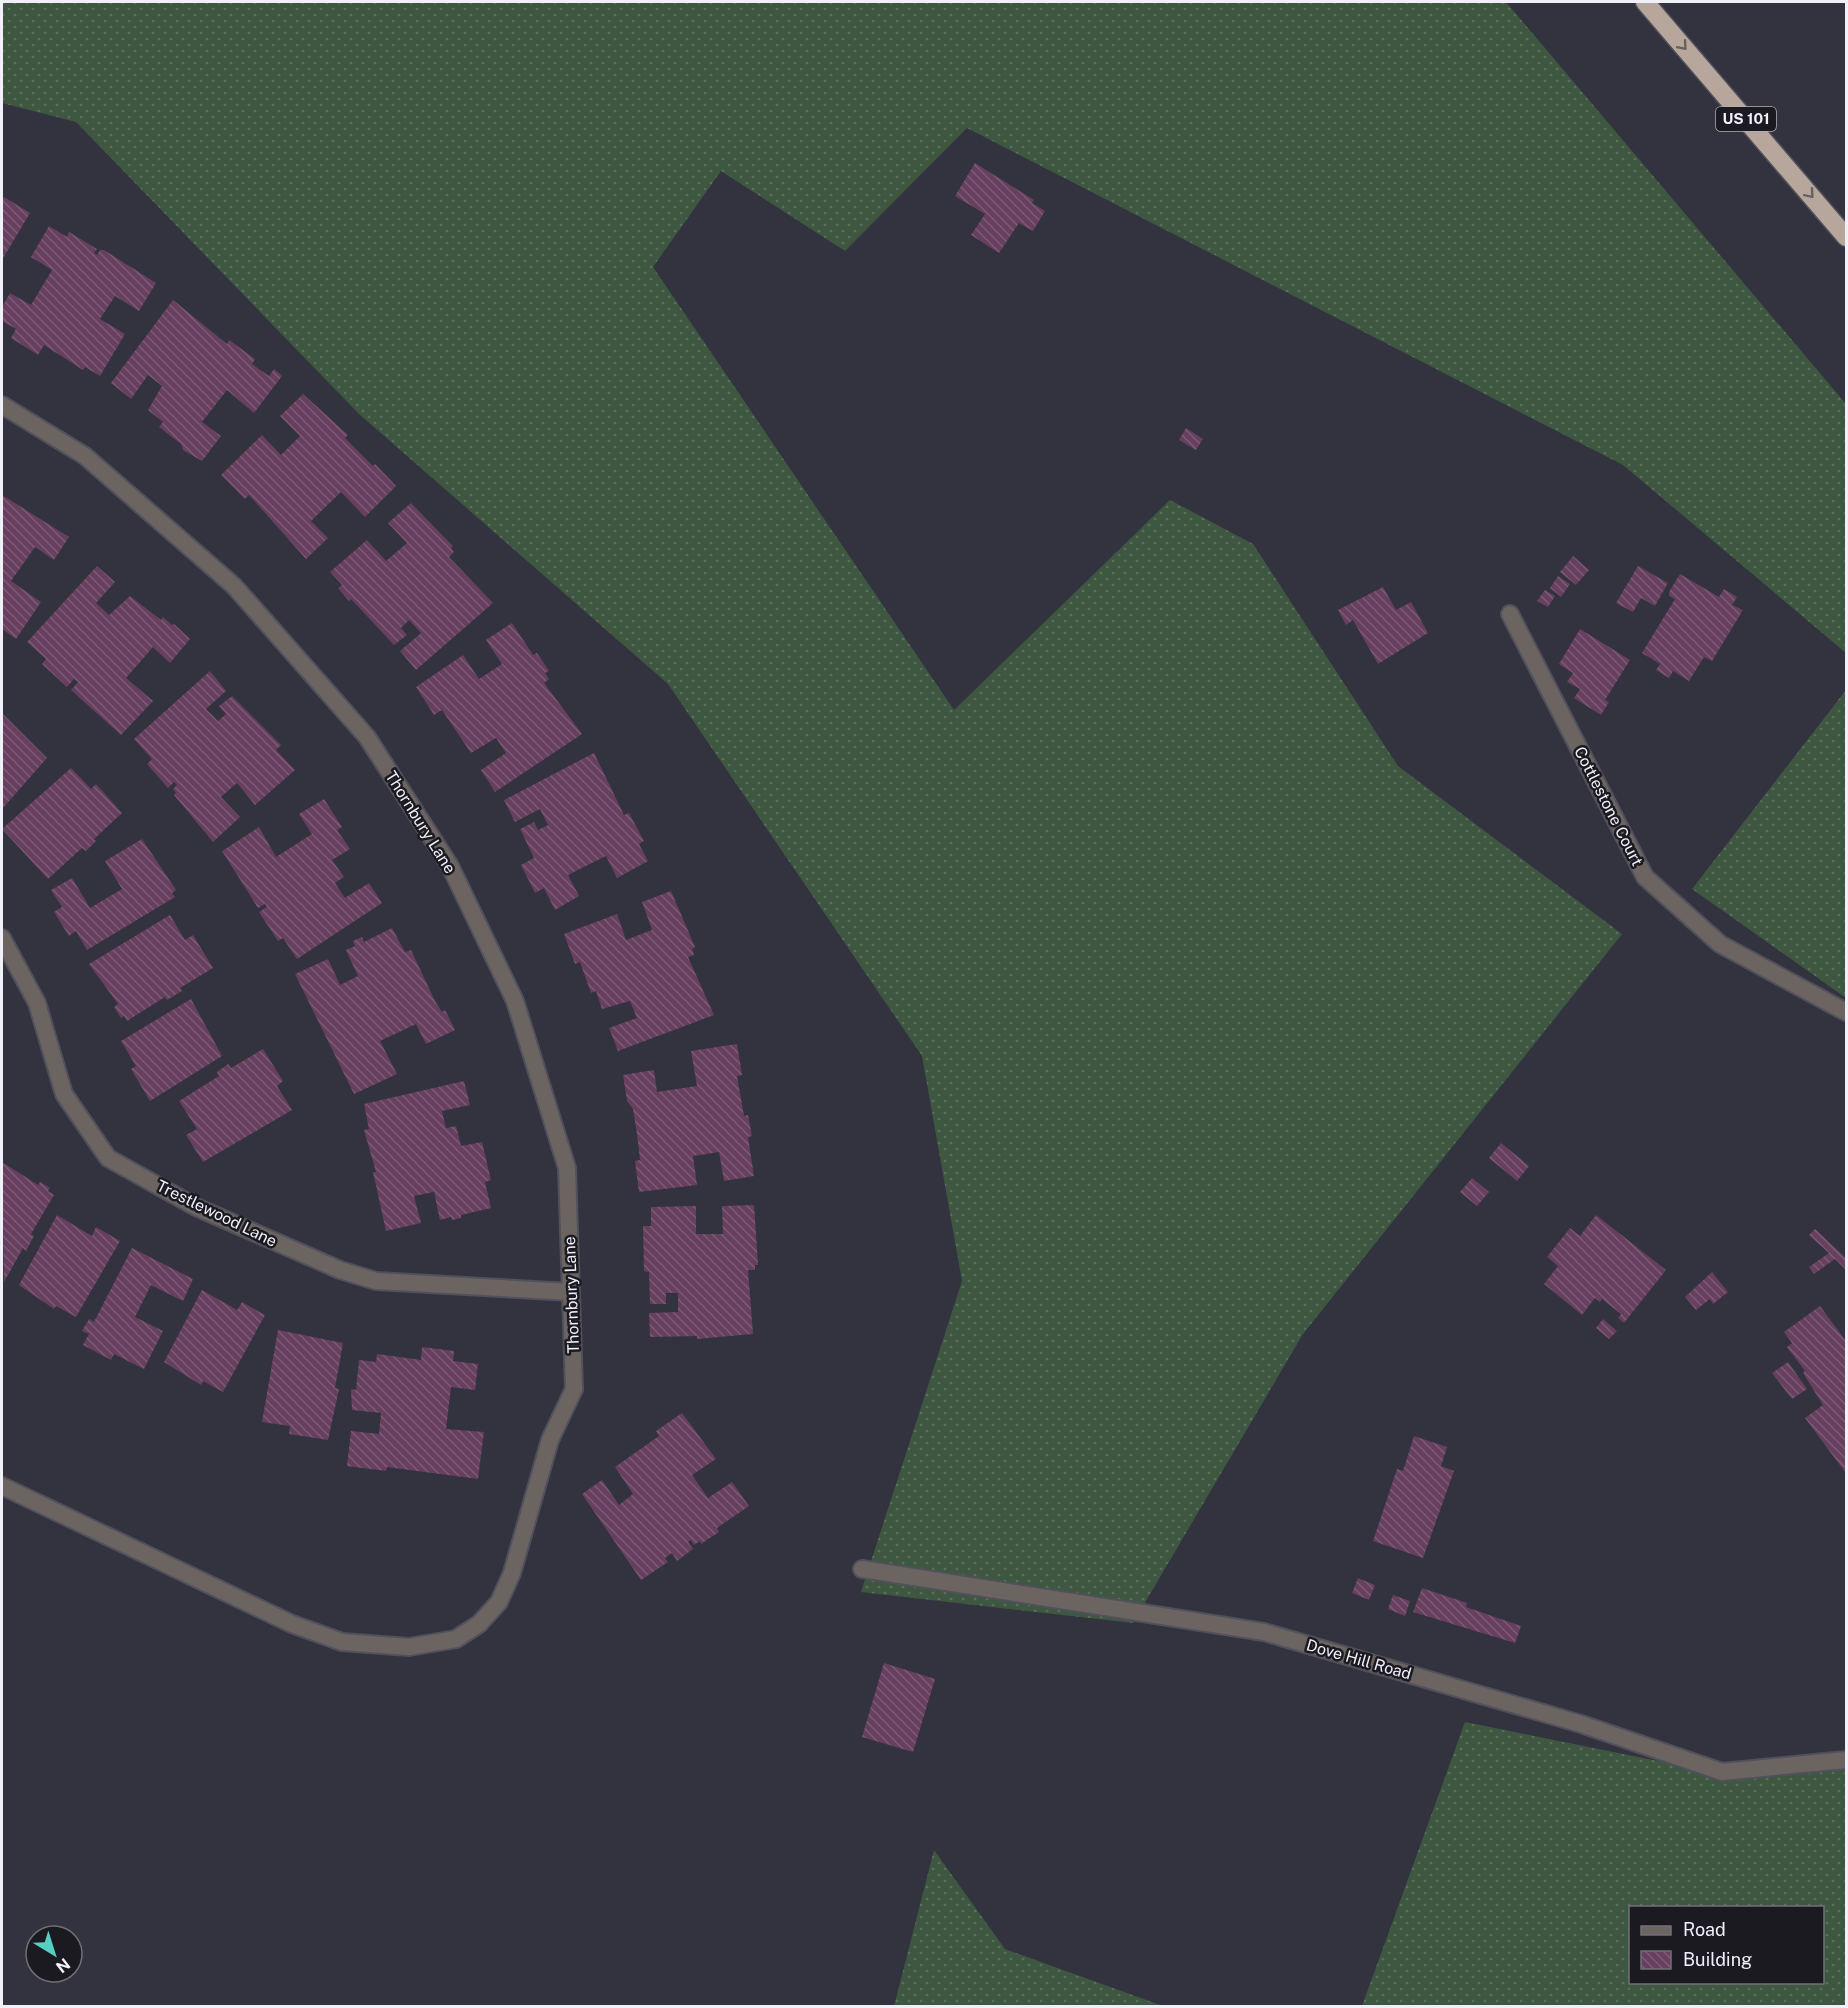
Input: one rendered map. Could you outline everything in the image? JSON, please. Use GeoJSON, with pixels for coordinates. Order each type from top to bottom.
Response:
{"type":"FeatureCollection","features":[{"type":"Feature","properties":{"kind":"highway","name":"US 101"},"geometry":{"type":"LineString","coordinates":[[1645,2],[1846,237]]}},
{"type":"Feature","properties":{"kind":"street","name":"Thornbury Lane"},"geometry":{"type":"LineString","coordinates":[[2,405],[85,456],[234,586],[367,736],[450,866],[515,1001],[567,1168],[574,1389],[550,1440],[512,1573],[499,1602],[479,1624],[456,1639],[409,1647],[342,1642],[292,1624],[2,1486]]}},
{"type":"Feature","properties":{"kind":"street","name":"Cottlestone Court"},"geometry":{"type":"LineString","coordinates":[[1510,614],[1645,877],[1720,944],[1846,1012]]}},
{"type":"Feature","properties":{"kind":"street","name":"Trestlewood Lane"},"geometry":{"type":"LineString","coordinates":[[2,938],[37,1003],[64,1094],[108,1158],[196,1207],[340,1270],[376,1281],[571,1292]]}},
{"type":"Feature","properties":{"kind":"street","name":"Dove Hill Road"},"geometry":{"type":"LineString","coordinates":[[862,1569],[1264,1632],[1581,1724],[1722,1772],[1846,1760]]}},
{"type":"Feature","properties":{"kind":"green space"},"geometry":{"type":"Polygon","coordinates":[[[2,2],[1506,2],[1846,404],[1846,653],[1623,465],[967,128],[845,251],[721,171],[653,267],[954,710],[1170,500],[1253,544],[1398,766],[1622,934],[1303,1334],[1133,1623],[861,1592],[962,1281],[922,1056],[668,684],[359,414],[76,122],[2,103],[2,2]]]}},
{"type":"Feature","properties":{"kind":"green space"},"geometry":{"type":"Polygon","coordinates":[[[1846,690],[1846,998],[1692,889],[1846,690]]]}},
{"type":"Feature","properties":{"kind":"green space"},"geometry":{"type":"Polygon","coordinates":[[[1465,1722],[1683,1766],[1846,1760],[1846,2006],[1362,2006],[1465,1722]]]}},
{"type":"Feature","properties":{"kind":"green space"},"geometry":{"type":"Polygon","coordinates":[[[934,1850],[1005,1949],[1163,2006],[894,2006],[934,1850]]]}},
{"type":"Feature","properties":{"kind":"building"},"geometry":{"type":"Polygon","coordinates":[[[975,163],[1034,200],[1032,203],[1045,211],[1033,231],[1019,223],[999,253],[971,235],[985,214],[955,196],[975,163]]]}},
{"type":"Feature","properties":{"kind":"building"},"geometry":{"type":"Polygon","coordinates":[[[4,197],[30,213],[2,260],[2,199],[4,197]]]}},
{"type":"Feature","properties":{"kind":"building"},"geometry":{"type":"Polygon","coordinates":[[[49,226],[67,237],[69,232],[97,249],[94,253],[97,255],[100,250],[104,250],[156,283],[139,311],[115,296],[100,319],[125,334],[100,376],[85,367],[83,370],[44,345],[38,355],[11,338],[16,329],[2,321],[2,307],[10,293],[31,305],[52,270],[31,257],[49,226]]]}},
{"type":"Feature","properties":{"kind":"building"},"geometry":{"type":"Polygon","coordinates":[[[173,300],[227,344],[229,340],[255,359],[252,364],[269,376],[274,369],[282,376],[254,413],[227,390],[202,422],[221,436],[202,461],[183,450],[181,444],[159,427],[163,422],[148,410],[162,386],[148,375],[131,399],[111,383],[173,300]]]}},
{"type":"Feature","properties":{"kind":"building"},"geometry":{"type":"Polygon","coordinates":[[[303,394],[348,435],[345,438],[396,486],[365,517],[341,492],[311,521],[328,538],[306,559],[249,495],[245,499],[221,475],[262,435],[281,455],[300,436],[280,416],[303,394]]]}},
{"type":"Feature","properties":{"kind":"building"},"geometry":{"type":"Polygon","coordinates":[[[1186,428],[1203,439],[1196,450],[1179,440],[1186,428]]]}},
{"type":"Feature","properties":{"kind":"building"},"geometry":{"type":"Polygon","coordinates":[[[2,495],[69,537],[54,560],[35,547],[11,581],[41,602],[16,639],[2,629],[2,495]]]}},
{"type":"Feature","properties":{"kind":"building"},"geometry":{"type":"Polygon","coordinates":[[[411,503],[453,546],[451,548],[454,552],[449,557],[493,603],[416,670],[400,651],[421,633],[409,620],[401,628],[407,635],[394,645],[351,599],[349,601],[338,588],[342,585],[330,572],[367,540],[386,561],[407,543],[388,523],[411,503]]]}},
{"type":"Feature","properties":{"kind":"building"},"geometry":{"type":"Polygon","coordinates":[[[1573,556],[1589,570],[1576,585],[1560,572],[1573,556]]]}},
{"type":"Feature","properties":{"kind":"building"},"geometry":{"type":"Polygon","coordinates":[[[97,566],[115,582],[96,603],[109,615],[130,596],[161,620],[163,617],[172,625],[174,624],[190,639],[170,663],[153,647],[126,678],[153,701],[121,735],[71,690],[78,682],[74,679],[67,687],[42,664],[46,659],[27,642],[97,566]]]}},
{"type":"Feature","properties":{"kind":"building"},"geometry":{"type":"Polygon","coordinates":[[[1638,566],[1668,583],[1655,606],[1641,598],[1633,612],[1616,603],[1638,566]]]}},
{"type":"Feature","properties":{"kind":"building"},"geometry":{"type":"Polygon","coordinates":[[[1680,574],[1719,597],[1724,589],[1737,597],[1732,605],[1743,610],[1712,661],[1704,657],[1689,681],[1673,671],[1669,678],[1656,670],[1660,664],[1642,653],[1675,599],[1669,596],[1669,592],[1680,574]]]}},
{"type":"Feature","properties":{"kind":"building"},"geometry":{"type":"Polygon","coordinates":[[[1558,576],[1570,584],[1561,597],[1550,588],[1558,576]]]}},
{"type":"Feature","properties":{"kind":"building"},"geometry":{"type":"Polygon","coordinates":[[[1383,587],[1396,610],[1411,602],[1428,633],[1378,664],[1353,620],[1346,625],[1338,610],[1383,587]]]}},
{"type":"Feature","properties":{"kind":"building"},"geometry":{"type":"Polygon","coordinates":[[[1545,590],[1555,596],[1548,607],[1537,601],[1545,590]]]}},
{"type":"Feature","properties":{"kind":"building"},"geometry":{"type":"Polygon","coordinates":[[[512,623],[533,655],[537,653],[549,671],[545,673],[549,679],[544,683],[582,734],[495,792],[481,770],[506,753],[496,738],[471,753],[442,710],[434,715],[416,687],[463,655],[479,679],[502,664],[486,640],[512,623]]]}},
{"type":"Feature","properties":{"kind":"building"},"geometry":{"type":"Polygon","coordinates":[[[1580,629],[1630,660],[1605,700],[1609,702],[1601,715],[1574,698],[1580,689],[1567,682],[1573,673],[1559,664],[1580,629]]]}},
{"type":"Feature","properties":{"kind":"building"},"geometry":{"type":"Polygon","coordinates":[[[210,671],[226,691],[206,709],[218,721],[226,714],[219,706],[232,696],[281,745],[276,750],[295,770],[255,805],[237,783],[221,797],[240,817],[213,842],[174,795],[176,793],[173,789],[177,785],[174,782],[168,788],[147,764],[152,759],[134,739],[210,671]]]}},
{"type":"Feature","properties":{"kind":"building"},"geometry":{"type":"Polygon","coordinates":[[[2,713],[47,758],[2,809],[2,713]]]}},
{"type":"Feature","properties":{"kind":"building"},"geometry":{"type":"Polygon","coordinates":[[[594,753],[624,815],[629,813],[644,841],[639,844],[648,861],[617,878],[606,856],[568,875],[579,896],[555,910],[544,888],[535,893],[521,865],[534,858],[520,829],[534,822],[538,830],[548,825],[540,809],[515,822],[504,800],[594,753]]]}},
{"type":"Feature","properties":{"kind":"building"},"geometry":{"type":"Polygon","coordinates":[[[71,768],[91,789],[96,784],[122,813],[94,839],[96,841],[86,851],[82,848],[48,879],[2,829],[71,768]]]}},
{"type":"Feature","properties":{"kind":"building"},"geometry":{"type":"Polygon","coordinates":[[[324,799],[342,827],[337,830],[350,849],[332,860],[344,877],[335,883],[345,898],[369,883],[382,903],[297,959],[283,938],[278,941],[259,912],[267,907],[265,904],[258,908],[222,851],[259,827],[276,857],[312,834],[299,814],[324,799]]]}},
{"type":"Feature","properties":{"kind":"building"},"geometry":{"type":"Polygon","coordinates":[[[142,839],[176,890],[172,893],[175,897],[87,950],[76,931],[69,936],[54,912],[62,907],[51,890],[72,878],[90,908],[122,889],[105,861],[142,839]]]}},
{"type":"Feature","properties":{"kind":"building"},"geometry":{"type":"Polygon","coordinates":[[[671,891],[695,947],[692,949],[694,955],[688,957],[714,1015],[618,1051],[609,1028],[637,1018],[630,1001],[602,1009],[596,991],[591,993],[580,962],[575,964],[564,934],[617,914],[626,940],[652,930],[642,902],[671,891]]]}},
{"type":"Feature","properties":{"kind":"building"},"geometry":{"type":"Polygon","coordinates":[[[170,915],[185,940],[193,935],[213,968],[180,988],[182,991],[167,1000],[165,997],[127,1021],[124,1016],[121,1018],[114,1007],[118,1004],[89,964],[170,915]]]}},
{"type":"Feature","properties":{"kind":"building"},"geometry":{"type":"Polygon","coordinates":[[[392,928],[405,952],[411,950],[435,1001],[442,1012],[445,1010],[455,1030],[426,1044],[416,1024],[380,1041],[397,1074],[354,1094],[295,974],[328,959],[340,985],[358,976],[346,950],[355,946],[353,941],[362,937],[364,942],[392,928]]]}},
{"type":"Feature","properties":{"kind":"building"},"geometry":{"type":"Polygon","coordinates":[[[191,999],[222,1056],[150,1101],[131,1069],[136,1066],[121,1041],[191,999]]]}},
{"type":"Feature","properties":{"kind":"building"},"geometry":{"type":"Polygon","coordinates":[[[737,1044],[742,1075],[737,1076],[744,1116],[748,1115],[752,1136],[748,1137],[754,1176],[724,1181],[719,1152],[693,1156],[697,1185],[639,1192],[635,1161],[640,1160],[637,1134],[633,1109],[627,1101],[623,1075],[654,1070],[657,1092],[697,1086],[691,1051],[737,1044]]]}},
{"type":"Feature","properties":{"kind":"building"},"geometry":{"type":"Polygon","coordinates":[[[263,1049],[283,1081],[277,1086],[292,1110],[203,1162],[186,1135],[197,1129],[179,1101],[219,1076],[217,1072],[228,1064],[231,1068],[263,1049]]]}},
{"type":"Feature","properties":{"kind":"building"},"geometry":{"type":"Polygon","coordinates":[[[464,1081],[470,1105],[442,1111],[446,1128],[456,1126],[461,1146],[482,1142],[491,1180],[485,1182],[491,1208],[461,1215],[461,1218],[452,1220],[451,1217],[440,1220],[434,1192],[414,1196],[421,1223],[386,1231],[373,1172],[376,1172],[364,1130],[369,1129],[364,1104],[464,1081]]]}},
{"type":"Feature","properties":{"kind":"building"},"geometry":{"type":"Polygon","coordinates":[[[1501,1143],[1529,1166],[1517,1181],[1489,1158],[1501,1143]]]}},
{"type":"Feature","properties":{"kind":"building"},"geometry":{"type":"Polygon","coordinates":[[[2,1162],[38,1185],[40,1182],[50,1188],[48,1191],[54,1195],[31,1234],[34,1236],[26,1251],[23,1248],[4,1282],[2,1162]]]}},
{"type":"Feature","properties":{"kind":"building"},"geometry":{"type":"Polygon","coordinates":[[[1472,1178],[1489,1192],[1477,1206],[1460,1192],[1472,1178]]]}},
{"type":"Feature","properties":{"kind":"building"},"geometry":{"type":"Polygon","coordinates":[[[754,1205],[758,1265],[755,1265],[755,1270],[748,1270],[753,1334],[697,1339],[697,1336],[650,1337],[649,1313],[678,1312],[678,1293],[666,1293],[666,1304],[650,1304],[649,1272],[644,1271],[643,1226],[651,1226],[651,1207],[696,1206],[696,1234],[723,1234],[722,1206],[754,1205]]]}},
{"type":"Feature","properties":{"kind":"building"},"geometry":{"type":"Polygon","coordinates":[[[57,1215],[92,1236],[96,1227],[120,1241],[76,1317],[56,1306],[54,1309],[19,1285],[57,1215]]]}},
{"type":"Feature","properties":{"kind":"building"},"geometry":{"type":"Polygon","coordinates":[[[1596,1215],[1666,1270],[1624,1323],[1618,1318],[1621,1314],[1602,1299],[1600,1302],[1595,1298],[1582,1315],[1544,1284],[1558,1266],[1547,1257],[1570,1228],[1580,1236],[1596,1215]]]}},
{"type":"Feature","properties":{"kind":"building"},"geometry":{"type":"Polygon","coordinates":[[[1815,1229],[1846,1258],[1846,1270],[1835,1259],[1814,1274],[1809,1267],[1829,1253],[1809,1235],[1815,1229]]]}},
{"type":"Feature","properties":{"kind":"building"},"geometry":{"type":"Polygon","coordinates":[[[132,1248],[193,1279],[183,1301],[151,1285],[135,1317],[163,1331],[144,1369],[114,1354],[111,1360],[83,1345],[89,1334],[82,1331],[89,1319],[94,1322],[132,1248]]]}},
{"type":"Feature","properties":{"kind":"building"},"geometry":{"type":"Polygon","coordinates":[[[1712,1272],[1728,1292],[1713,1304],[1710,1299],[1696,1310],[1685,1297],[1712,1272]]]}},
{"type":"Feature","properties":{"kind":"building"},"geometry":{"type":"Polygon","coordinates":[[[202,1290],[237,1310],[242,1302],[265,1315],[223,1392],[203,1381],[201,1385],[164,1362],[202,1290]]]}},
{"type":"Feature","properties":{"kind":"building"},"geometry":{"type":"Polygon","coordinates":[[[1820,1306],[1846,1341],[1845,1472],[1805,1418],[1823,1405],[1803,1373],[1805,1371],[1787,1347],[1792,1343],[1784,1332],[1820,1306]]]}},
{"type":"Feature","properties":{"kind":"building"},"geometry":{"type":"Polygon","coordinates":[[[1603,1319],[1617,1331],[1609,1339],[1596,1328],[1603,1319]]]}},
{"type":"Feature","properties":{"kind":"building"},"geometry":{"type":"Polygon","coordinates":[[[278,1330],[343,1343],[335,1388],[339,1389],[328,1440],[289,1434],[290,1426],[262,1422],[278,1330]]]}},
{"type":"Feature","properties":{"kind":"building"},"geometry":{"type":"Polygon","coordinates":[[[422,1347],[454,1351],[453,1361],[478,1364],[475,1390],[451,1387],[446,1429],[484,1432],[478,1479],[387,1467],[386,1471],[347,1466],[351,1431],[379,1434],[381,1413],[352,1410],[351,1389],[356,1390],[359,1360],[376,1362],[377,1354],[421,1360],[422,1347]]]}},
{"type":"Feature","properties":{"kind":"building"},"geometry":{"type":"Polygon","coordinates":[[[1788,1362],[1807,1389],[1792,1399],[1772,1373],[1788,1362]]]}},
{"type":"Feature","properties":{"kind":"building"},"geometry":{"type":"Polygon","coordinates":[[[682,1413],[716,1459],[692,1475],[708,1498],[732,1482],[749,1506],[717,1528],[719,1532],[701,1544],[700,1541],[694,1545],[691,1540],[688,1542],[693,1549],[677,1561],[672,1553],[665,1558],[668,1562],[641,1580],[582,1494],[602,1480],[619,1505],[633,1494],[615,1467],[659,1436],[656,1431],[682,1413]]]}},
{"type":"Feature","properties":{"kind":"building"},"geometry":{"type":"Polygon","coordinates":[[[1414,1436],[1447,1447],[1441,1466],[1454,1471],[1423,1558],[1373,1541],[1397,1469],[1403,1471],[1414,1436]]]}},
{"type":"Feature","properties":{"kind":"building"},"geometry":{"type":"Polygon","coordinates":[[[1358,1578],[1375,1585],[1369,1600],[1352,1593],[1358,1578]]]}},
{"type":"Feature","properties":{"kind":"building"},"geometry":{"type":"Polygon","coordinates":[[[1422,1588],[1467,1603],[1466,1607],[1521,1626],[1515,1643],[1413,1612],[1422,1588]]]}},
{"type":"Feature","properties":{"kind":"building"},"geometry":{"type":"Polygon","coordinates":[[[1393,1595],[1410,1601],[1405,1616],[1388,1609],[1393,1595]]]}},
{"type":"Feature","properties":{"kind":"building"},"geometry":{"type":"Polygon","coordinates":[[[884,1663],[935,1679],[913,1752],[862,1737],[884,1663]]]}}]}
